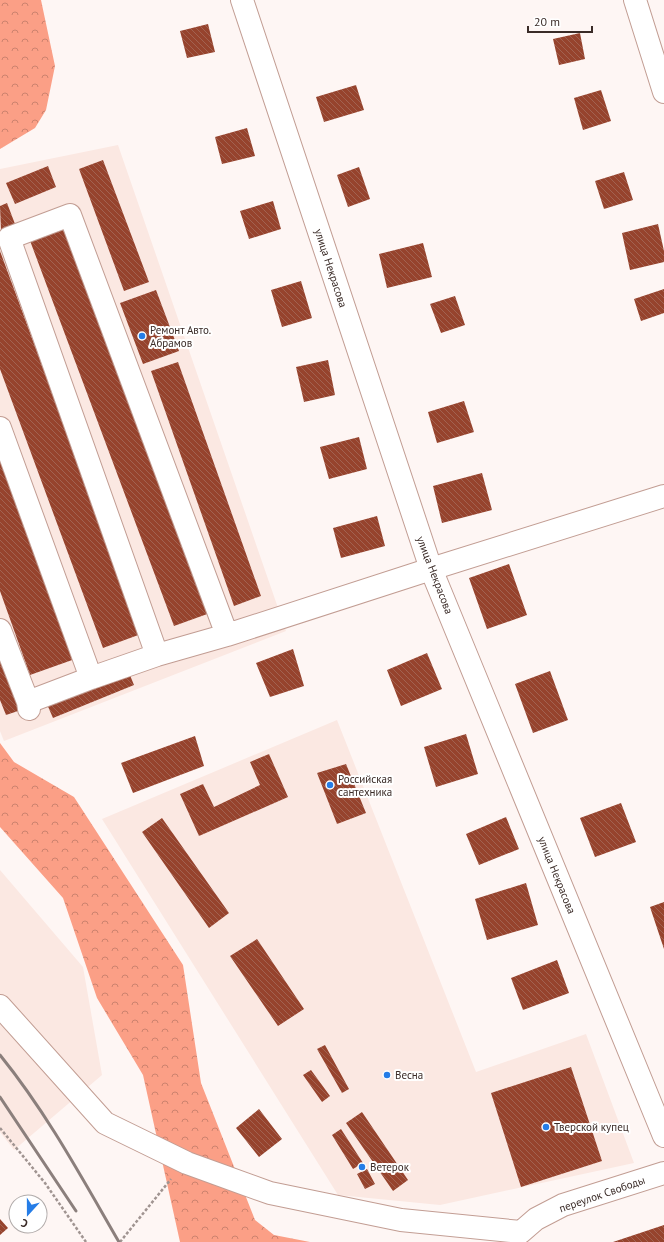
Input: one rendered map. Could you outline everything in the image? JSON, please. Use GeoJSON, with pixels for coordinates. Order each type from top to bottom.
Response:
{"type":"FeatureCollection","features":[{"type":"Feature","properties":{"kind":"street","name":"улица Некрасова"},"geometry":{"type":"LineString","coordinates":[[242,0],[431,569],[664,1136]]}},
{"type":"Feature","properties":{"kind":"street"},"geometry":{"type":"LineString","coordinates":[[635,0],[664,92]]}},
{"type":"Feature","properties":{"kind":"street"},"geometry":{"type":"LineString","coordinates":[[157,655],[4,239],[70,215],[227,635]]}},
{"type":"Feature","properties":{"kind":"street"},"geometry":{"type":"LineString","coordinates":[[0,428],[91,678]]}},
{"type":"Feature","properties":{"kind":"street"},"geometry":{"type":"LineString","coordinates":[[0,630],[29,705],[91,678],[157,655],[227,635],[664,496]]}},
{"type":"Feature","properties":{"kind":"street"},"geometry":{"type":"LineString","coordinates":[[0,1006],[105,1123],[187,1163],[270,1193],[401,1220],[520,1237]]}},
{"type":"Feature","properties":{"kind":"street","name":"переулок Свободы"},"geometry":{"type":"LineString","coordinates":[[520,1237],[536,1219],[563,1205],[664,1173]]}},
{"type":"Feature","properties":{"kind":"path"},"geometry":{"type":"LineString","coordinates":[[0,1128],[45,1182],[86,1242]]}},
{"type":"Feature","properties":{"kind":"path"},"geometry":{"type":"LineString","coordinates":[[120,1242],[150,1207],[165,1186],[187,1163]]}},
{"type":"Feature","properties":{"kind":"shaded area"},"geometry":{"type":"Polygon","coordinates":[[[118,145],[286,631],[4,741],[0,731],[0,169],[118,145]]]}},
{"type":"Feature","properties":{"kind":"shaded area"},"geometry":{"type":"Polygon","coordinates":[[[337,720],[476,1072],[586,1034],[634,1163],[440,1205],[338,1195],[102,819],[337,720]]]}},
{"type":"Feature","properties":{"kind":"shaded area"},"geometry":{"type":"Polygon","coordinates":[[[0,870],[83,967],[102,1075],[14,1150],[0,1132],[0,870]]]}},
{"type":"Feature","properties":{"kind":"green space"},"geometry":{"type":"Polygon","coordinates":[[[0,0],[41,0],[55,66],[46,110],[35,128],[0,149],[0,0]]]}},
{"type":"Feature","properties":{"kind":"green space"},"geometry":{"type":"Polygon","coordinates":[[[0,743],[14,762],[74,797],[183,965],[201,1083],[255,1220],[274,1235],[310,1242],[180,1242],[143,1075],[97,998],[63,898],[0,827],[0,743]]]}},
{"type":"Feature","properties":{"kind":"building"},"geometry":{"type":"Polygon","coordinates":[[[208,24],[215,52],[187,58],[180,31],[208,24]]]}},
{"type":"Feature","properties":{"kind":"building"},"geometry":{"type":"Polygon","coordinates":[[[580,33],[585,59],[559,65],[553,39],[580,33]]]}},
{"type":"Feature","properties":{"kind":"building"},"geometry":{"type":"Polygon","coordinates":[[[356,85],[364,110],[324,122],[316,97],[356,85]]]}},
{"type":"Feature","properties":{"kind":"building"},"geometry":{"type":"Polygon","coordinates":[[[601,90],[611,121],[583,130],[574,98],[601,90]]]}},
{"type":"Feature","properties":{"kind":"building"},"geometry":{"type":"Polygon","coordinates":[[[247,128],[255,156],[222,164],[215,137],[247,128]]]}},
{"type":"Feature","properties":{"kind":"building"},"geometry":{"type":"Polygon","coordinates":[[[103,160],[149,282],[124,291],[79,169],[103,160]]]}},
{"type":"Feature","properties":{"kind":"building"},"geometry":{"type":"Polygon","coordinates":[[[48,166],[56,187],[15,204],[6,183],[48,166]]]}},
{"type":"Feature","properties":{"kind":"building"},"geometry":{"type":"Polygon","coordinates":[[[359,167],[370,199],[348,207],[337,175],[359,167]]]}},
{"type":"Feature","properties":{"kind":"building"},"geometry":{"type":"Polygon","coordinates":[[[624,172],[633,200],[604,209],[595,181],[624,172]]]}},
{"type":"Feature","properties":{"kind":"building"},"geometry":{"type":"Polygon","coordinates":[[[273,201],[281,229],[249,239],[240,211],[273,201]]]}},
{"type":"Feature","properties":{"kind":"building"},"geometry":{"type":"Polygon","coordinates":[[[7,203],[15,224],[1,231],[0,206],[7,203]]]}},
{"type":"Feature","properties":{"kind":"building"},"geometry":{"type":"Polygon","coordinates":[[[658,224],[664,251],[664,262],[630,270],[622,233],[658,224]]]}},
{"type":"Feature","properties":{"kind":"building"},"geometry":{"type":"Polygon","coordinates":[[[65,225],[210,613],[174,626],[29,238],[65,225]]]}},
{"type":"Feature","properties":{"kind":"building"},"geometry":{"type":"Polygon","coordinates":[[[423,243],[432,277],[387,288],[379,254],[423,243]]]}},
{"type":"Feature","properties":{"kind":"building"},"geometry":{"type":"Polygon","coordinates":[[[0,251],[141,634],[103,648],[0,369],[0,251]]]}},
{"type":"Feature","properties":{"kind":"building"},"geometry":{"type":"Polygon","coordinates":[[[301,281],[312,318],[282,327],[271,290],[301,281]]]}},
{"type":"Feature","properties":{"kind":"building"},"geometry":{"type":"Polygon","coordinates":[[[664,289],[664,313],[641,321],[634,299],[664,289]]]}},
{"type":"Feature","properties":{"kind":"building"},"geometry":{"type":"Polygon","coordinates":[[[156,290],[179,351],[143,364],[120,303],[156,290]]]}},
{"type":"Feature","properties":{"kind":"building"},"geometry":{"type":"Polygon","coordinates":[[[455,296],[465,325],[441,333],[430,304],[455,296]]]}},
{"type":"Feature","properties":{"kind":"building"},"geometry":{"type":"Polygon","coordinates":[[[328,360],[335,395],[304,402],[296,367],[328,360]]]}},
{"type":"Feature","properties":{"kind":"building"},"geometry":{"type":"Polygon","coordinates":[[[178,362],[261,596],[234,606],[151,371],[178,362]]]}},
{"type":"Feature","properties":{"kind":"building"},"geometry":{"type":"Polygon","coordinates":[[[464,401],[474,432],[437,443],[428,412],[464,401]]]}},
{"type":"Feature","properties":{"kind":"building"},"geometry":{"type":"Polygon","coordinates":[[[359,437],[367,469],[329,479],[320,447],[359,437]]]}},
{"type":"Feature","properties":{"kind":"building"},"geometry":{"type":"Polygon","coordinates":[[[0,453],[75,659],[30,675],[0,591],[0,453]]]}},
{"type":"Feature","properties":{"kind":"building"},"geometry":{"type":"Polygon","coordinates":[[[482,473],[492,510],[442,523],[433,486],[482,473]]]}},
{"type":"Feature","properties":{"kind":"building"},"geometry":{"type":"Polygon","coordinates":[[[377,516],[385,546],[341,558],[333,528],[377,516]]]}},
{"type":"Feature","properties":{"kind":"building"},"geometry":{"type":"Polygon","coordinates":[[[509,564],[527,615],[487,629],[469,578],[509,564]]]}},
{"type":"Feature","properties":{"kind":"building"},"geometry":{"type":"Polygon","coordinates":[[[293,649],[304,686],[270,697],[256,663],[293,649]]]}},
{"type":"Feature","properties":{"kind":"building"},"geometry":{"type":"Polygon","coordinates":[[[427,653],[442,689],[401,706],[387,670],[427,653]]]}},
{"type":"Feature","properties":{"kind":"building"},"geometry":{"type":"Polygon","coordinates":[[[0,656],[21,710],[6,715],[0,700],[0,656]]]}},
{"type":"Feature","properties":{"kind":"building"},"geometry":{"type":"Polygon","coordinates":[[[127,668],[134,685],[53,718],[46,702],[127,668]]]}},
{"type":"Feature","properties":{"kind":"building"},"geometry":{"type":"Polygon","coordinates":[[[550,671],[568,720],[533,733],[515,684],[550,671]]]}},
{"type":"Feature","properties":{"kind":"building"},"geometry":{"type":"Polygon","coordinates":[[[466,734],[478,774],[436,787],[424,747],[466,734]]]}},
{"type":"Feature","properties":{"kind":"building"},"geometry":{"type":"Polygon","coordinates":[[[195,736],[204,766],[133,793],[121,763],[195,736]]]}},
{"type":"Feature","properties":{"kind":"building"},"geometry":{"type":"Polygon","coordinates":[[[269,754],[288,797],[199,836],[180,794],[203,784],[214,807],[260,785],[250,762],[269,754]]]}},
{"type":"Feature","properties":{"kind":"building"},"geometry":{"type":"Polygon","coordinates":[[[346,764],[366,813],[337,824],[317,773],[346,764]]]}},
{"type":"Feature","properties":{"kind":"building"},"geometry":{"type":"Polygon","coordinates":[[[621,803],[636,842],[595,857],[580,818],[621,803]]]}},
{"type":"Feature","properties":{"kind":"building"},"geometry":{"type":"Polygon","coordinates":[[[506,817],[519,849],[479,865],[466,834],[506,817]]]}},
{"type":"Feature","properties":{"kind":"building"},"geometry":{"type":"Polygon","coordinates":[[[162,818],[229,913],[209,928],[142,832],[162,818]]]}},
{"type":"Feature","properties":{"kind":"building"},"geometry":{"type":"Polygon","coordinates":[[[526,883],[538,925],[487,940],[475,899],[526,883]]]}},
{"type":"Feature","properties":{"kind":"building"},"geometry":{"type":"Polygon","coordinates":[[[664,902],[664,949],[650,907],[664,902]]]}},
{"type":"Feature","properties":{"kind":"building"},"geometry":{"type":"Polygon","coordinates":[[[257,939],[304,1009],[278,1026],[230,956],[257,939]]]}},
{"type":"Feature","properties":{"kind":"building"},"geometry":{"type":"Polygon","coordinates":[[[557,960],[569,993],[523,1010],[511,978],[557,960]]]}},
{"type":"Feature","properties":{"kind":"building"},"geometry":{"type":"Polygon","coordinates":[[[325,1045],[349,1089],[342,1093],[317,1049],[325,1045]]]}},
{"type":"Feature","properties":{"kind":"building","name":"Тверской купец"},"geometry":{"type":"Polygon","coordinates":[[[571,1067],[602,1161],[521,1187],[491,1093],[571,1067]]]}},
{"type":"Feature","properties":{"kind":"building"},"geometry":{"type":"Polygon","coordinates":[[[311,1070],[330,1096],[322,1102],[303,1075],[311,1070]]]}},
{"type":"Feature","properties":{"kind":"building"},"geometry":{"type":"Polygon","coordinates":[[[259,1109],[282,1139],[259,1157],[236,1128],[259,1109]]]}},
{"type":"Feature","properties":{"kind":"building"},"geometry":{"type":"Polygon","coordinates":[[[362,1112],[408,1180],[393,1191],[346,1123],[362,1112]]]}},
{"type":"Feature","properties":{"kind":"building"},"geometry":{"type":"Polygon","coordinates":[[[341,1129],[363,1163],[353,1169],[332,1135],[341,1129]]]}},
{"type":"Feature","properties":{"kind":"building"},"geometry":{"type":"Polygon","coordinates":[[[367,1169],[375,1184],[365,1189],[357,1174],[367,1169]]]}},
{"type":"Feature","properties":{"kind":"building"},"geometry":{"type":"Polygon","coordinates":[[[0,1219],[8,1228],[0,1235],[0,1219]]]}},
{"type":"Feature","properties":{"kind":"building"},"geometry":{"type":"Polygon","coordinates":[[[664,1225],[664,1242],[613,1242],[664,1225]]]}},
{"type":"Feature","properties":{"kind":"railway"},"geometry":{"type":"LineString","coordinates":[[0,1055],[49,1123],[119,1242]]}},
{"type":"Feature","properties":{"kind":"railway"},"geometry":{"type":"LineString","coordinates":[[0,1097],[76,1211]]}},
{"type":"Feature","properties":{"kind":"place","name":"Ремонт Авто. Абрамов"},"geometry":{"type":"Point","coordinates":[142,336]}},
{"type":"Feature","properties":{"kind":"place","name":"Российская сантехника"},"geometry":{"type":"Point","coordinates":[330,785]}},
{"type":"Feature","properties":{"kind":"place","name":"Весна"},"geometry":{"type":"Point","coordinates":[387,1075]}},
{"type":"Feature","properties":{"kind":"place","name":"Тверской купец"},"geometry":{"type":"Point","coordinates":[546,1127]}},
{"type":"Feature","properties":{"kind":"place","name":"Ветерок"},"geometry":{"type":"Point","coordinates":[362,1167]}}]}
